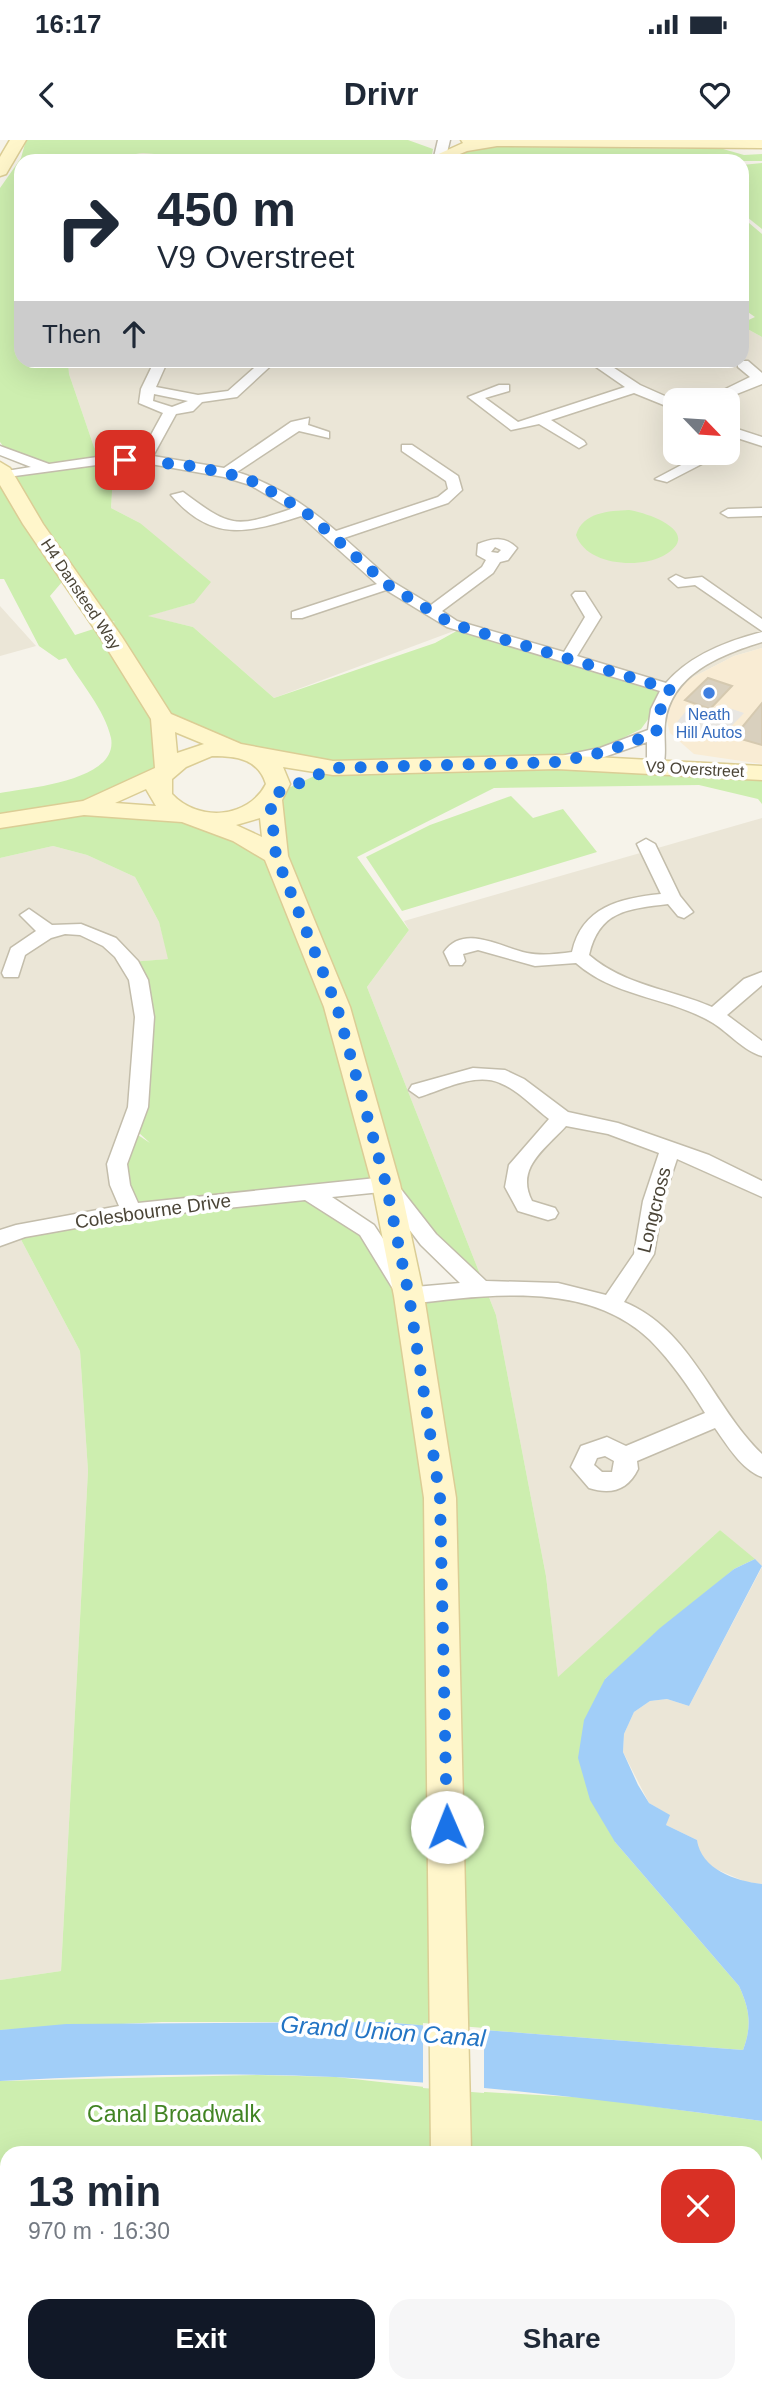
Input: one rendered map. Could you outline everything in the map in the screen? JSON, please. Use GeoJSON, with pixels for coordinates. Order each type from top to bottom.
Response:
{"type":"FeatureCollection","features":[{"type":"Feature","properties":{"kind":"street"},"geometry":{"type":"LineString","coordinates":[[0,171],[18,140]]}},
{"type":"Feature","properties":{"kind":"street"},"geometry":{"type":"LineString","coordinates":[[469,140],[508,142]]}},
{"type":"Feature","properties":{"kind":"street"},"geometry":{"type":"LineString","coordinates":[[450,154],[464,147],[530,141],[756,143]]}},
{"type":"Feature","properties":{"kind":"street"},"geometry":{"type":"LineString","coordinates":[[158,368],[148,389],[146,403],[171,411],[188,408],[198,399]]}},
{"type":"Feature","properties":{"kind":"street"},"geometry":{"type":"LineString","coordinates":[[148,389],[198,399],[232,394],[262,368]]}},
{"type":"Feature","properties":{"kind":"street"},"geometry":{"type":"LineString","coordinates":[[604,368],[635,388],[663,400]]}},
{"type":"Feature","properties":{"kind":"street"},"geometry":{"type":"LineString","coordinates":[[739,388],[760,379]]}},
{"type":"Feature","properties":{"kind":"street"},"geometry":{"type":"LineString","coordinates":[[504,388],[475,397],[516,427],[635,388]]}},
{"type":"Feature","properties":{"kind":"street"},"geometry":{"type":"LineString","coordinates":[[145,459],[171,411]]}},
{"type":"Feature","properties":{"kind":"street"},"geometry":{"type":"LineString","coordinates":[[542,420],[579,444]]}},
{"type":"Feature","properties":{"kind":"street"},"geometry":{"type":"LineString","coordinates":[[226,473],[300,423],[324,435]]}},
{"type":"Feature","properties":{"kind":"street"},"geometry":{"type":"LineString","coordinates":[[337,536],[443,500],[455,490],[453,479],[407,448]]}},
{"type":"Feature","properties":{"kind":"street"},"geometry":{"type":"LineString","coordinates":[[0,450],[44,467]]}},
{"type":"Feature","properties":{"kind":"street"},"geometry":{"type":"LineString","coordinates":[[2,471],[98,460],[145,459],[226,473],[255,482],[303,510],[337,536],[388,585],[462,628],[670,689]]}},
{"type":"Feature","properties":{"kind":"street"},"geometry":{"type":"LineString","coordinates":[[662,479],[689,466]]}},
{"type":"Feature","properties":{"kind":"street","name":"H4 Dansteed Way"},"geometry":{"type":"LineString","coordinates":[[2,471],[162,719],[165,770]]}},
{"type":"Feature","properties":{"kind":"street"},"geometry":{"type":"LineString","coordinates":[[178,495],[214,524],[229,528],[243,529],[303,510]]}},
{"type":"Feature","properties":{"kind":"street"},"geometry":{"type":"LineString","coordinates":[[728,513],[762,512]]}},
{"type":"Feature","properties":{"kind":"street"},"geometry":{"type":"LineString","coordinates":[[431,612],[488,570],[495,558]]}},
{"type":"Feature","properties":{"kind":"street"},"geometry":{"type":"LineString","coordinates":[[676,579],[683,584],[697,580],[762,626]]}},
{"type":"Feature","properties":{"kind":"street"},"geometry":{"type":"LineString","coordinates":[[297,615],[388,585]]}},
{"type":"Feature","properties":{"kind":"street"},"geometry":{"type":"LineString","coordinates":[[568,659],[593,617],[580,595]]}},
{"type":"Feature","properties":{"kind":"street"},"geometry":{"type":"LineString","coordinates":[[655,767],[656,733],[662,702],[670,689],[709,657],[762,637]]}},
{"type":"Feature","properties":{"kind":"street"},"geometry":{"type":"LineString","coordinates":[[162,719],[253,755],[276,774],[273,797],[276,856],[321,961],[386,1184],[409,1296],[440,1498],[450,1964],[451,2146]]}},
{"type":"Feature","properties":{"kind":"street"},"geometry":{"type":"LineString","coordinates":[[557,762],[604,752],[656,733]]}},
{"type":"Feature","properties":{"kind":"street"},"geometry":{"type":"LineString","coordinates":[[84,808],[165,770],[186,756],[211,749],[253,755]]}},
{"type":"Feature","properties":{"kind":"street","name":"V9 Overstreet"},"geometry":{"type":"LineString","coordinates":[[253,755],[344,767],[414,763],[557,762],[762,773]]}},
{"type":"Feature","properties":{"kind":"street","name":"V9 Overstreet"},"geometry":{"type":"LineString","coordinates":[[273,797],[344,767]]}},
{"type":"Feature","properties":{"kind":"street"},"geometry":{"type":"LineString","coordinates":[[165,770],[159,785],[161,796],[171,807],[242,836],[276,856]]}},
{"type":"Feature","properties":{"kind":"street"},"geometry":{"type":"LineString","coordinates":[[0,821],[84,808],[193,817],[240,817],[273,797]]}},
{"type":"Feature","properties":{"kind":"street"},"geometry":{"type":"LineString","coordinates":[[646,844],[678,905],[622,904],[600,915],[582,937],[580,957],[595,973],[622,986],[714,1016],[762,1050]]}},
{"type":"Feature","properties":{"kind":"street"},"geometry":{"type":"LineString","coordinates":[[29,915],[49,932]]}},
{"type":"Feature","properties":{"kind":"street"},"geometry":{"type":"LineString","coordinates":[[11,974],[17,952],[49,932],[73,930],[100,936],[119,947],[130,962],[144,996],[137,1109],[118,1154],[117,1180],[132,1211]]}},
{"type":"Feature","properties":{"kind":"street"},"geometry":{"type":"LineString","coordinates":[[456,961],[453,952],[459,947],[487,943],[520,957],[549,961],[580,957]]}},
{"type":"Feature","properties":{"kind":"street"},"geometry":{"type":"LineString","coordinates":[[714,1016],[751,983],[762,978]]}},
{"type":"Feature","properties":{"kind":"street","name":"Longcross"},"geometry":{"type":"LineString","coordinates":[[419,1090],[478,1072],[506,1077],[542,1107],[562,1118],[611,1128],[702,1160],[762,1190]]}},
{"type":"Feature","properties":{"kind":"street"},"geometry":{"type":"LineString","coordinates":[[548,1213],[525,1206],[515,1187],[519,1165],[562,1118]]}},
{"type":"Feature","properties":{"kind":"street","name":"Longcross"},"geometry":{"type":"LineString","coordinates":[[611,1304],[645,1254],[661,1172],[671,1150]]}},
{"type":"Feature","properties":{"kind":"street"},"geometry":{"type":"LineString","coordinates":[[386,1184],[413,1225],[447,1262],[480,1288]]}},
{"type":"Feature","properties":{"kind":"street","name":"Colesbourne Drive"},"geometry":{"type":"LineString","coordinates":[[0,1238],[23,1230],[132,1211],[386,1184]]}},
{"type":"Feature","properties":{"kind":"street"},"geometry":{"type":"LineString","coordinates":[[307,1191],[367,1230],[409,1296]]}},
{"type":"Feature","properties":{"kind":"street"},"geometry":{"type":"LineString","coordinates":[[409,1296],[529,1286],[575,1293],[611,1304],[649,1327],[682,1360],[719,1417],[762,1468]]}},
{"type":"Feature","properties":{"kind":"street"},"geometry":{"type":"LineString","coordinates":[[625,1456],[719,1417]]}},
{"type":"Feature","properties":{"kind":"shaded area"},"geometry":{"type":"Polygon","coordinates":[[[749,330],[762,337],[762,648],[734,656],[670,689],[462,628],[274,698],[193,627],[146,616],[194,603],[140,523],[111,508],[113,477],[94,447],[69,368],[749,368],[749,330]]]}},
{"type":"Feature","properties":{"kind":"shaded area"},"geometry":{"type":"Polygon","coordinates":[[[0,606],[36,646],[0,656],[0,606]]]}},
{"type":"Feature","properties":{"kind":"shaded area"},"geometry":{"type":"Polygon","coordinates":[[[762,648],[762,764],[694,754],[670,733],[662,702],[670,689],[734,656],[762,648]]]}},
{"type":"Feature","properties":{"kind":"shaded area"},"geometry":{"type":"Polygon","coordinates":[[[729,708],[744,713],[716,742],[673,727],[686,711],[701,715],[706,710],[729,708]]]}},
{"type":"Feature","properties":{"kind":"shaded area"},"geometry":{"type":"Polygon","coordinates":[[[762,818],[762,1566],[720,1530],[558,1678],[546,1576],[496,1315],[367,987],[409,930],[404,921],[762,818]]]}},
{"type":"Feature","properties":{"kind":"shaded area"},"geometry":{"type":"Polygon","coordinates":[[[53,846],[87,855],[135,877],[159,922],[169,959],[131,962],[144,995],[132,1211],[17,1232],[80,1351],[88,1471],[61,1971],[0,1980],[0,858],[53,846]]]}},
{"type":"Feature","properties":{"kind":"shaded area"},"geometry":{"type":"Polygon","coordinates":[[[762,1567],[762,1884],[746,1882],[711,1867],[699,1853],[697,1840],[666,1825],[669,1815],[649,1803],[623,1752],[624,1734],[634,1712],[650,1701],[667,1699],[689,1706],[762,1567]]]}},
{"type":"Feature","properties":{"kind":"green space"},"geometry":{"type":"Polygon","coordinates":[[[26,140],[408,140],[433,149],[432,154],[22,154],[26,140]]]}},
{"type":"Feature","properties":{"kind":"green space"},"geometry":{"type":"Polygon","coordinates":[[[498,147],[723,149],[740,154],[455,154],[498,147]]]}},
{"type":"Feature","properties":{"kind":"green space"},"geometry":{"type":"Polygon","coordinates":[[[762,154],[762,161],[749,161],[749,155],[762,154]]]}},
{"type":"Feature","properties":{"kind":"green space"},"geometry":{"type":"Polygon","coordinates":[[[762,163],[762,229],[749,219],[749,164],[762,163]]]}},
{"type":"Feature","properties":{"kind":"green space"},"geometry":{"type":"Polygon","coordinates":[[[14,168],[14,368],[69,368],[94,447],[113,477],[111,508],[140,523],[211,582],[194,603],[148,616],[193,627],[274,698],[435,643],[462,628],[670,689],[641,729],[603,748],[559,762],[601,772],[762,776],[762,804],[758,799],[699,785],[494,788],[357,857],[409,930],[367,987],[496,1315],[546,1576],[558,1677],[720,1530],[755,1559],[734,1569],[605,1679],[615,1842],[739,1986],[746,2003],[748,2018],[748,2033],[743,2050],[380,2022],[162,2022],[0,2030],[0,1980],[61,1971],[88,1471],[80,1351],[17,1232],[132,1211],[117,1180],[135,1133],[150,1143],[138,1132],[144,1011],[130,962],[168,959],[159,922],[135,877],[87,855],[53,846],[0,858],[0,793],[49,785],[87,773],[101,764],[110,753],[111,738],[98,707],[66,658],[59,660],[39,646],[4,579],[0,579],[0,470],[4,475],[42,467],[8,453],[0,442],[0,188],[14,168]],[[68,575],[50,596],[75,635],[115,622],[95,615],[68,575]],[[163,719],[167,768],[86,807],[186,815],[275,855],[275,794],[332,768],[260,757],[163,719]],[[386,1184],[308,1191],[367,1230],[409,1296],[483,1287],[386,1184]]]}},
{"type":"Feature","properties":{"kind":"green space"},"geometry":{"type":"Polygon","coordinates":[[[749,223],[762,234],[762,337],[749,330],[749,320],[755,317],[749,313],[749,223]]]}},
{"type":"Feature","properties":{"kind":"green space"},"geometry":{"type":"Polygon","coordinates":[[[629,510],[649,515],[669,526],[676,532],[678,540],[674,548],[652,560],[614,562],[590,553],[576,535],[579,527],[591,517],[629,510]]]}},
{"type":"Feature","properties":{"kind":"green space"},"geometry":{"type":"Polygon","coordinates":[[[511,796],[533,818],[563,809],[597,852],[402,911],[366,857],[430,825],[511,796]]]}},
{"type":"Feature","properties":{"kind":"green space","name":"Canal Broadwalk"},"geometry":{"type":"Polygon","coordinates":[[[257,2075],[336,2077],[451,2090],[590,2098],[762,2121],[762,2146],[0,2146],[0,2081],[257,2075]]]}},
{"type":"Feature","properties":{"kind":"water","name":"Grand Union Canal"},"geometry":{"type":"Polygon","coordinates":[[[755,1559],[762,1566],[689,1706],[667,1699],[650,1701],[634,1712],[624,1734],[623,1752],[649,1803],[670,1815],[666,1825],[697,1840],[705,1859],[721,1872],[762,1884],[762,2121],[495,2089],[334,2077],[167,2075],[0,2081],[0,2030],[66,2024],[380,2022],[743,2050],[748,2033],[748,2018],[746,2003],[739,1986],[615,1842],[590,1800],[578,1758],[584,1720],[605,1679],[660,1628],[734,1569],[755,1559]]]}},
{"type":"Feature","properties":{"kind":"pier"},"geometry":{"type":"Polygon","coordinates":[[[423,2023],[484,2028],[484,2093],[423,2088],[423,2023]]]}},
{"type":"Feature","properties":{"kind":"building","name":"Neath Hill Autos"},"geometry":{"type":"Polygon","coordinates":[[[708,678],[732,686],[710,709],[685,700],[708,678]]]}},
{"type":"Feature","properties":{"kind":"building"},"geometry":{"type":"Polygon","coordinates":[[[762,703],[762,745],[734,737],[762,703]]]}},
{"type":"Feature","properties":{"kind":"place","name":"Neath Hill Autos"},"geometry":{"type":"Point","coordinates":[709,693]}},
{"type":"Feature","properties":{"kind":"route"},"geometry":{"type":"LineString","coordinates":[[125,460],[145,459],[186,465],[255,482],[283,496],[337,536],[388,585],[452,624],[670,689],[662,702],[656,733],[604,752],[557,762],[414,763],[333,768],[275,794],[270,800],[276,856],[321,961],[337,1007],[386,1184],[409,1296],[440,1498],[447,1827]]}}]}
